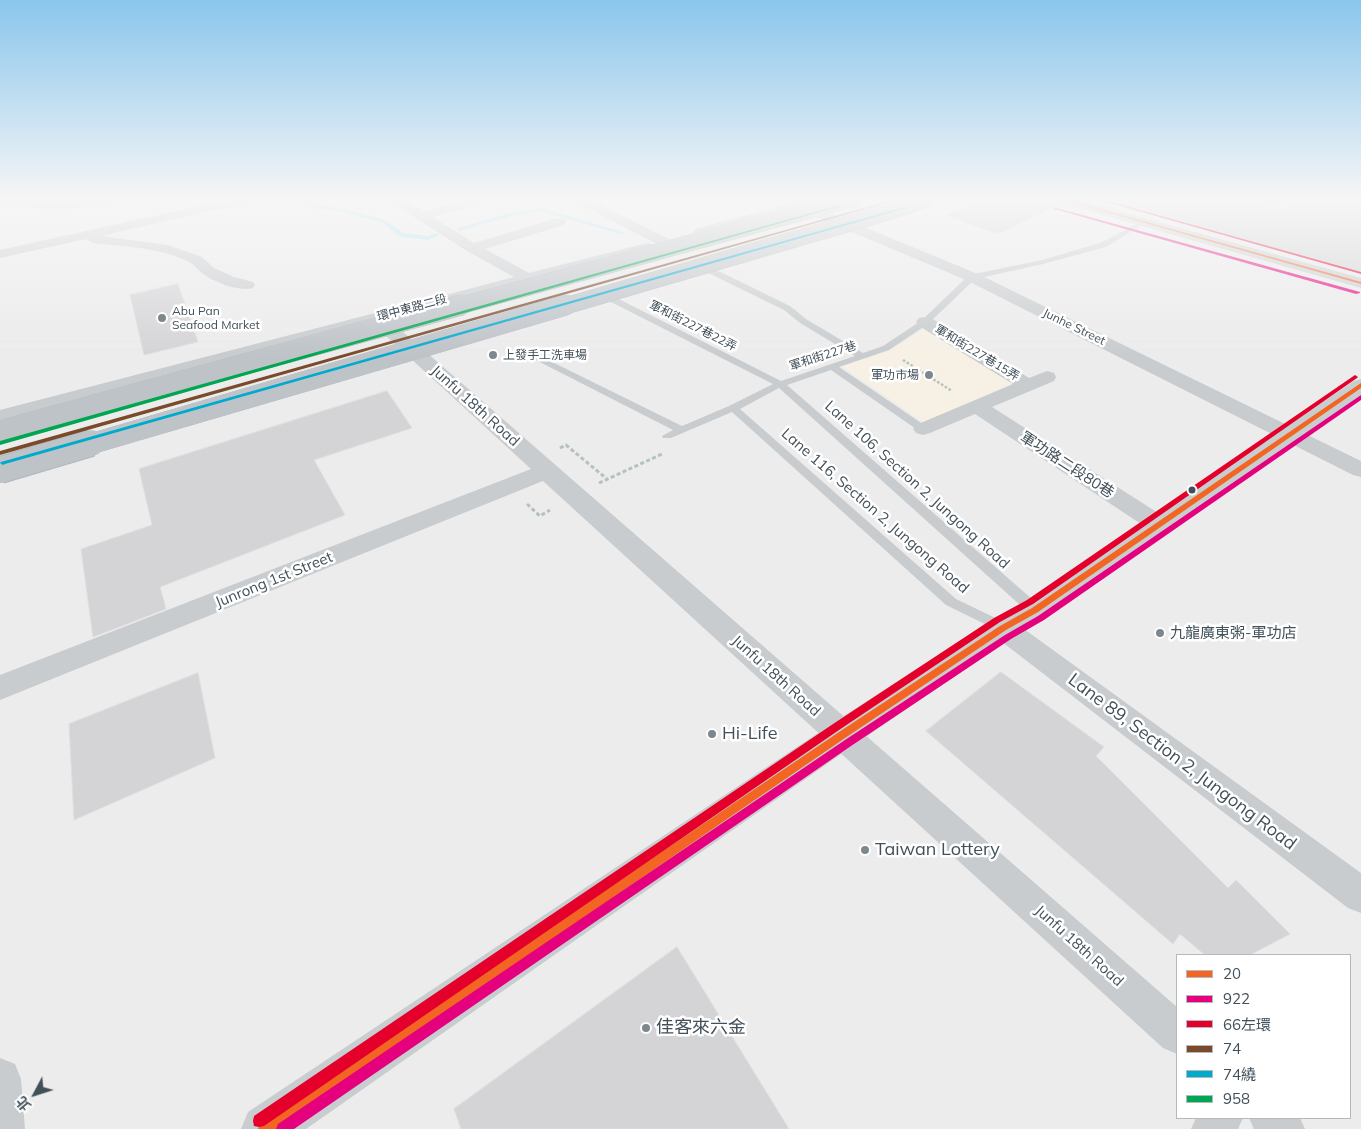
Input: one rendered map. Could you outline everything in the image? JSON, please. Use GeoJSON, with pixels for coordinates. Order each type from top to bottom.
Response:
{"type":"FeatureCollection","features":[{"type":"Feature","properties":{"kind":"highway"},"geometry":{"type":"LineString","coordinates":[[0,431],[661,251]]}},
{"type":"Feature","properties":{"kind":"highway"},"geometry":{"type":"LineString","coordinates":[[0,453],[716,251]]}},
{"type":"Feature","properties":{"kind":"highway"},"geometry":{"type":"LineString","coordinates":[[0,470],[759,251]]}},
{"type":"Feature","properties":{"kind":"main road"},"geometry":{"type":"LineString","coordinates":[[1246,251],[1361,283]]}},
{"type":"Feature","properties":{"kind":"main road"},"geometry":{"type":"LineString","coordinates":[[265,1129],[842,735],[1003,628],[1035,610],[1361,384]]}},
{"type":"Feature","properties":{"kind":"street"},"geometry":{"type":"LineString","coordinates":[[0,254],[16,251]]}},
{"type":"Feature","properties":{"kind":"street"},"geometry":{"type":"LineString","coordinates":[[171,251],[197,260],[209,271],[228,280],[246,285]]}},
{"type":"Feature","properties":{"kind":"street"},"geometry":{"type":"LineString","coordinates":[[477,251],[527,278]]}},
{"type":"Feature","properties":{"kind":"street","name":"環中東路二段"},"geometry":{"type":"LineString","coordinates":[[0,416],[631,251]]}},
{"type":"Feature","properties":{"kind":"street"},"geometry":{"type":"LineString","coordinates":[[0,460],[739,251]]}},
{"type":"Feature","properties":{"kind":"street","name":"Junhe Street"},"geometry":{"type":"LineString","coordinates":[[910,251],[972,277],[1361,470]]}},
{"type":"Feature","properties":{"kind":"street","name":"Junfu 18th Road"},"geometry":{"type":"LineString","coordinates":[[376,318],[1176,1033]]}},
{"type":"Feature","properties":{"kind":"street","name":"軍和街227巷15弄"},"geometry":{"type":"LineString","coordinates":[[925,322],[1028,385]]}},
{"type":"Feature","properties":{"kind":"street"},"geometry":{"type":"LineString","coordinates":[[923,428],[1047,377]]}},
{"type":"Feature","properties":{"kind":"street","name":"軍功路二段80巷"},"geometry":{"type":"LineString","coordinates":[[976,406],[1158,524]]}},
{"type":"Feature","properties":{"kind":"street","name":"Junrong 1st Street"},"geometry":{"type":"LineString","coordinates":[[0,688],[547,471]]}},
{"type":"Feature","properties":{"kind":"street","name":"Lane 89, Section 2, Jungong Road"},"geometry":{"type":"LineString","coordinates":[[1003,628],[1361,895]]}},
{"type":"Feature","properties":{"kind":"street"},"geometry":{"type":"LineString","coordinates":[[0,1079],[3,1129]]}},
{"type":"Feature","properties":{"kind":"street"},"geometry":{"type":"LineString","coordinates":[[1272,1119],[1283,1129]]}},
{"type":"Feature","properties":{"kind":"lane"},"geometry":{"type":"LineString","coordinates":[[972,277],[1042,262],[1083,251]]}},
{"type":"Feature","properties":{"kind":"lane"},"geometry":{"type":"LineString","coordinates":[[695,263],[787,308],[803,321],[862,356]]}},
{"type":"Feature","properties":{"kind":"lane","name":"軍和街227巷"},"geometry":{"type":"LineString","coordinates":[[667,436],[733,408],[780,384],[886,348],[925,322],[972,277]]}},
{"type":"Feature","properties":{"kind":"lane","name":"軍和街227巷22弄"},"geometry":{"type":"LineString","coordinates":[[596,291],[780,384]]}},
{"type":"Feature","properties":{"kind":"lane"},"geometry":{"type":"LineString","coordinates":[[533,356],[650,412],[681,430]]}},
{"type":"Feature","properties":{"kind":"lane"},"geometry":{"type":"LineString","coordinates":[[832,366],[923,428]]}},
{"type":"Feature","properties":{"kind":"lane","name":"Lane 106, Section 2, Jungong Road"},"geometry":{"type":"LineString","coordinates":[[780,384],[1035,610]]}},
{"type":"Feature","properties":{"kind":"lane"},"geometry":{"type":"LineString","coordinates":[[48,468],[191,406]]}},
{"type":"Feature","properties":{"kind":"lane","name":"Lane 116, Section 2, Jungong Road"},"geometry":{"type":"LineString","coordinates":[[733,408],[951,602],[1003,628]]}},
{"type":"Feature","properties":{"kind":"path"},"geometry":{"type":"LineString","coordinates":[[886,348],[889,352],[976,406]]}},
{"type":"Feature","properties":{"kind":"shaded area","name":"軍功市場"},"geometry":{"type":"Polygon","coordinates":[[[926,327],[1019,385],[923,422],[841,366],[889,351],[926,327]]]}},
{"type":"Feature","properties":{"kind":"building"},"geometry":{"type":"Polygon","coordinates":[[[1282,251],[1361,251],[1361,273],[1282,251]]]}},
{"type":"Feature","properties":{"kind":"building","name":"Abu Pan Seafood Market"},"geometry":{"type":"Polygon","coordinates":[[[178,284],[198,342],[144,355],[130,295],[178,284]]]}},
{"type":"Feature","properties":{"kind":"building"},"geometry":{"type":"Polygon","coordinates":[[[387,391],[412,428],[314,460],[345,515],[160,587],[166,609],[93,637],[81,549],[152,525],[139,469],[387,391]]]}},
{"type":"Feature","properties":{"kind":"building"},"geometry":{"type":"Polygon","coordinates":[[[1001,672],[1104,747],[1096,756],[1228,888],[1236,880],[1290,934],[1252,954],[1204,954],[1180,934],[1173,944],[926,731],[1001,672]]]}},
{"type":"Feature","properties":{"kind":"building"},"geometry":{"type":"Polygon","coordinates":[[[198,673],[215,758],[74,820],[69,724],[198,673]]]}},
{"type":"Feature","properties":{"kind":"building","name":"佳客來六金"},"geometry":{"type":"Polygon","coordinates":[[[677,947],[789,1129],[461,1129],[454,1109],[677,947]]]}},
{"type":"Feature","properties":{"kind":"transit line","name":"958"},"geometry":{"type":"LineString","coordinates":[[0,443],[681,251]]}},
{"type":"Feature","properties":{"kind":"transit line","name":"74"},"geometry":{"type":"LineString","coordinates":[[0,453],[716,251]]}},
{"type":"Feature","properties":{"kind":"transit line","name":"74繞"},"geometry":{"type":"LineString","coordinates":[[3,463],[754,251]]}},
{"type":"Feature","properties":{"kind":"transit line","name":"922"},"geometry":{"type":"LineString","coordinates":[[1207,251],[1358,293]]}},
{"type":"Feature","properties":{"kind":"transit line","name":"20"},"geometry":{"type":"LineString","coordinates":[[1246,251],[1361,283]]}},
{"type":"Feature","properties":{"kind":"transit line","name":"66左環"},"geometry":{"type":"LineString","coordinates":[[1282,251],[1361,273]]}},
{"type":"Feature","properties":{"kind":"transit line","name":"66左環"},"geometry":{"type":"LineString","coordinates":[[259,1121],[836,727],[997,620],[1030,602],[1355,377]]}},
{"type":"Feature","properties":{"kind":"transit line","name":"20"},"geometry":{"type":"LineString","coordinates":[[265,1129],[842,735],[1003,628],[1035,610],[1361,385]]}},
{"type":"Feature","properties":{"kind":"transit line","name":"922"},"geometry":{"type":"LineString","coordinates":[[283,1129],[848,743],[1008,637],[1041,618],[1361,397]]}},
{"type":"Feature","properties":{"kind":"place","name":"Abu Pan Seafood Market"},"geometry":{"type":"Point","coordinates":[162,318]}},
{"type":"Feature","properties":{"kind":"place","name":"上發手工洗車場"},"geometry":{"type":"Point","coordinates":[493,355]}},
{"type":"Feature","properties":{"kind":"place","name":"軍功市場"},"geometry":{"type":"Point","coordinates":[929,375]}},
{"type":"Feature","properties":{"kind":"place","name":"九龍廣東粥-軍功店"},"geometry":{"type":"Point","coordinates":[1160,633]}},
{"type":"Feature","properties":{"kind":"place","name":"Hi-Life"},"geometry":{"type":"Point","coordinates":[712,734]}},
{"type":"Feature","properties":{"kind":"place","name":"Taiwan Lottery"},"geometry":{"type":"Point","coordinates":[865,850]}},
{"type":"Feature","properties":{"kind":"place","name":"佳客來六金"},"geometry":{"type":"Point","coordinates":[646,1028]}}]}
